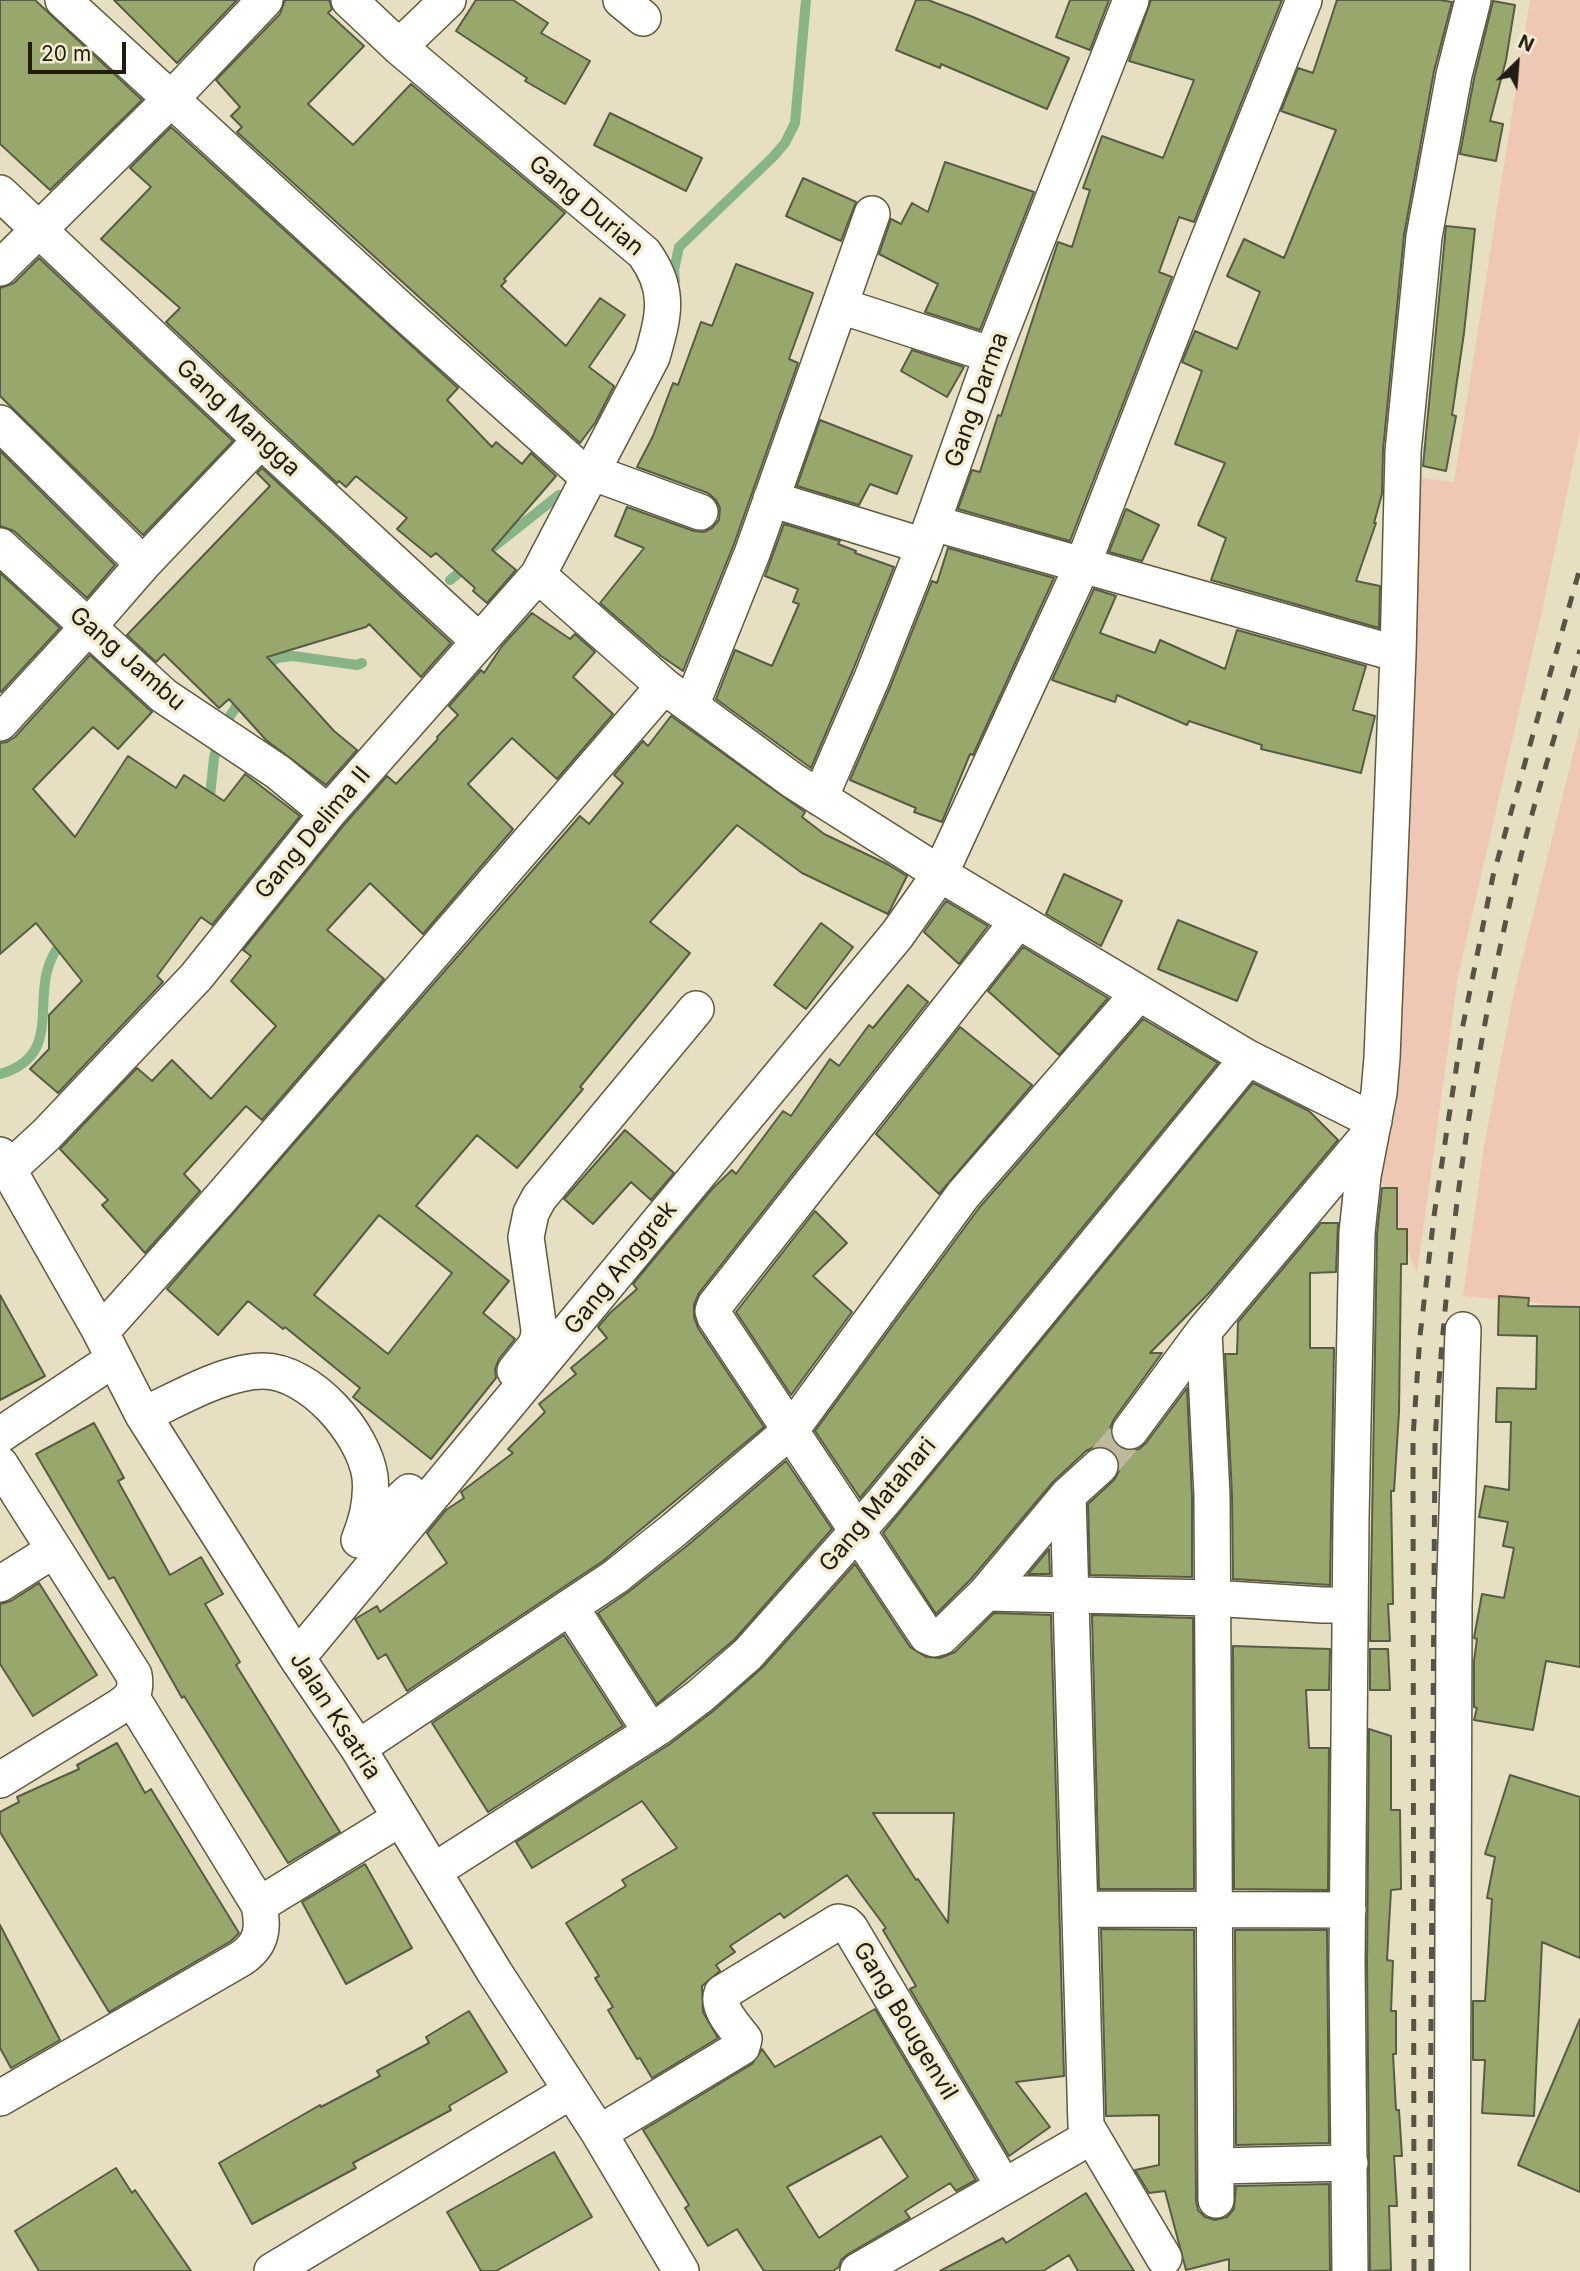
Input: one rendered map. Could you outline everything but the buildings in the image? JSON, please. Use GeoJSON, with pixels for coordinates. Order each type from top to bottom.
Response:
{"type":"FeatureCollection","features":[{"type":"Feature","properties":{"kind":"street"},"geometry":{"type":"LineString","coordinates":[[63,0],[402,312],[589,474],[700,512]]}},
{"type":"Feature","properties":{"kind":"street"},"geometry":{"type":"LineString","coordinates":[[0,268],[171,99],[265,0]]}},
{"type":"Feature","properties":{"kind":"street","name":"Gang Durian"},"geometry":{"type":"LineString","coordinates":[[349,0],[399,47],[644,253],[656,269],[663,288],[661,324],[652,356],[589,474]]}},
{"type":"Feature","properties":{"kind":"street"},"geometry":{"type":"LineString","coordinates":[[399,47],[448,0]]}},
{"type":"Feature","properties":{"kind":"street","name":"Gang Darma"},"geometry":{"type":"LineString","coordinates":[[820,798],[872,678],[929,534],[992,355],[1131,0]]}},
{"type":"Feature","properties":{"kind":"street","name":"Gang Anggrek"},"geometry":{"type":"LineString","coordinates":[[290,1647],[897,935],[940,874],[1083,564],[1304,0]]}},
{"type":"Feature","properties":{"kind":"street"},"geometry":{"type":"LineString","coordinates":[[1350,2271],[1350,1605],[1357,1233],[1363,1176],[1382,1058],[1403,452],[1424,237],[1454,75],[1473,0]]}},
{"type":"Feature","properties":{"kind":"street","name":"Gang Mangga"},"geometry":{"type":"LineString","coordinates":[[0,192],[261,440],[479,641]]}},
{"type":"Feature","properties":{"kind":"street"},"geometry":{"type":"LineString","coordinates":[[0,1436],[107,1346],[230,1188],[678,696],[771,499],[872,214]]}},
{"type":"Feature","properties":{"kind":"street"},"geometry":{"type":"LineString","coordinates":[[841,306],[992,355]]}},
{"type":"Feature","properties":{"kind":"street"},"geometry":{"type":"LineString","coordinates":[[0,423],[143,564]]}},
{"type":"Feature","properties":{"kind":"street"},"geometry":{"type":"LineString","coordinates":[[0,723],[143,564],[261,440]]}},
{"type":"Feature","properties":{"kind":"street","name":"Gang Delima II"},"geometry":{"type":"LineString","coordinates":[[5,1162],[47,1135],[196,977],[328,813],[538,575],[589,474]]}},
{"type":"Feature","properties":{"kind":"street"},"geometry":{"type":"LineString","coordinates":[[771,499],[1083,564],[1398,654]]}},
{"type":"Feature","properties":{"kind":"street","name":"Gang Jambu"},"geometry":{"type":"LineString","coordinates":[[0,546],[164,696],[278,772],[328,813]]}},
{"type":"Feature","properties":{"kind":"street"},"geometry":{"type":"LineString","coordinates":[[538,575],[678,696],[792,780],[1018,921],[1248,1058],[1372,1127]]}},
{"type":"Feature","properties":{"kind":"street"},"geometry":{"type":"LineString","coordinates":[[1018,921],[715,1305],[713,1311],[927,1636],[934,1639],[941,1637],[986,1593],[1068,1495],[1100,1466]]}},
{"type":"Feature","properties":{"kind":"street"},"geometry":{"type":"LineString","coordinates":[[358,1748],[571,1608],[676,1530],[791,1430],[963,1195],[1139,993]]}},
{"type":"Feature","properties":{"kind":"street"},"geometry":{"type":"LineString","coordinates":[[361,1537],[434,1468],[535,1346],[539,1330],[526,1237],[531,1213],[539,1198],[696,1009]]}},
{"type":"Feature","properties":{"kind":"street","name":"Gang Matahari"},"geometry":{"type":"LineString","coordinates":[[434,1871],[651,1732],[700,1696],[748,1654],[857,1532],[1248,1058]]}},
{"type":"Feature","properties":{"kind":"street"},"geometry":{"type":"LineString","coordinates":[[1130,1431],[1203,1331],[1372,1127]]}},
{"type":"Feature","properties":{"kind":"street","name":"Jalan Ksatria"},"geometry":{"type":"LineString","coordinates":[[5,1162],[143,1415],[290,1647],[358,1748],[495,1973],[599,2133],[681,2271]]}},
{"type":"Feature","properties":{"kind":"street"},"geometry":{"type":"LineString","coordinates":[[1452,2271],[1454,1605],[1463,1330]]}},
{"type":"Feature","properties":{"kind":"street"},"geometry":{"type":"LineString","coordinates":[[1203,1331],[1212,1496],[1216,2200]]}},
{"type":"Feature","properties":{"kind":"street"},"geometry":{"type":"LineString","coordinates":[[143,1415],[244,1373],[264,1371],[281,1373],[314,1390],[335,1411],[355,1439],[370,1478],[370,1497],[361,1537],[351,1557],[290,1647]]}},
{"type":"Feature","properties":{"kind":"street"},"geometry":{"type":"LineString","coordinates":[[0,1464],[134,1675],[135,1690],[132,1698],[0,1780]]}},
{"type":"Feature","properties":{"kind":"street"},"geometry":{"type":"LineString","coordinates":[[1068,1495],[1086,2126],[1164,2259]]}},
{"type":"Feature","properties":{"kind":"street"},"geometry":{"type":"LineString","coordinates":[[0,1584],[54,1550]]}},
{"type":"Feature","properties":{"kind":"street"},"geometry":{"type":"LineString","coordinates":[[986,1593],[1212,1598],[1350,1605]]}},
{"type":"Feature","properties":{"kind":"street"},"geometry":{"type":"LineString","coordinates":[[571,1608],[651,1732]]}},
{"type":"Feature","properties":{"kind":"street"},"geometry":{"type":"LineString","coordinates":[[0,2098],[250,1952],[260,1938],[262,1930],[259,1905],[132,1698]]}},
{"type":"Feature","properties":{"kind":"street"},"geometry":{"type":"LineString","coordinates":[[259,1905],[399,1819]]}},
{"type":"Feature","properties":{"kind":"street"},"geometry":{"type":"LineString","coordinates":[[1080,1909],[1348,1910]]}},
{"type":"Feature","properties":{"kind":"street","name":"Gang Bougenvil"},"geometry":{"type":"LineString","coordinates":[[599,2133],[742,2047],[744,2039],[721,2007],[722,1993],[838,1922],[850,1928],[1004,2187]]}},
{"type":"Feature","properties":{"kind":"street"},"geometry":{"type":"LineString","coordinates":[[272,2271],[570,2091]]}},
{"type":"Feature","properties":{"kind":"street"},"geometry":{"type":"LineString","coordinates":[[858,2271],[1092,2136]]}},
{"type":"Feature","properties":{"kind":"street"},"geometry":{"type":"LineString","coordinates":[[1216,2166],[1350,2163]]}},
{"type":"Feature","properties":{"kind":"shaded area"},"geometry":{"type":"Polygon","coordinates":[[[1530,0],[1580,0],[1580,431],[1543,606],[1458,976],[1417,1274],[1382,1180],[1382,1103],[1417,477],[1454,482],[1530,0]]]}},
{"type":"Feature","properties":{"kind":"shaded area"},"geometry":{"type":"Polygon","coordinates":[[[1580,726],[1580,1307],[1463,1296],[1485,1140],[1514,992],[1580,726]]]}},
{"type":"Feature","properties":{"kind":"waterway"},"geometry":{"type":"LineString","coordinates":[[675,281],[674,270],[679,247],[773,157],[785,143],[795,123],[806,0]]}},
{"type":"Feature","properties":{"kind":"waterway"},"geometry":{"type":"LineString","coordinates":[[487,552],[559,495]]}},
{"type":"Feature","properties":{"kind":"waterway"},"geometry":{"type":"LineString","coordinates":[[450,580],[469,565]]}},
{"type":"Feature","properties":{"kind":"waterway"},"geometry":{"type":"LineString","coordinates":[[262,669],[277,658],[293,656],[357,665],[362,663]]}},
{"type":"Feature","properties":{"kind":"waterway"},"geometry":{"type":"LineString","coordinates":[[223,727],[243,696]]}},
{"type":"Feature","properties":{"kind":"waterway"},"geometry":{"type":"LineString","coordinates":[[209,806],[218,741]]}},
{"type":"Feature","properties":{"kind":"waterway"},"geometry":{"type":"LineString","coordinates":[[0,1074],[22,1064],[34,1051],[41,1035],[46,978],[51,959],[63,941]]}},
{"type":"Feature","properties":{"kind":"tunnel"},"geometry":{"type":"LineString","coordinates":[[1100,1466],[1130,1431]]}},
{"type":"Feature","properties":{"kind":"railway"},"geometry":{"type":"LineString","coordinates":[[1414,2271],[1413,1437],[1420,1336],[1434,1216],[1462,1030],[1493,876],[1580,568]]}},
{"type":"Feature","properties":{"kind":"railway"},"geometry":{"type":"LineString","coordinates":[[1431,2271],[1435,1441],[1446,1301],[1462,1162],[1499,954],[1529,826],[1580,650]]}}]}
